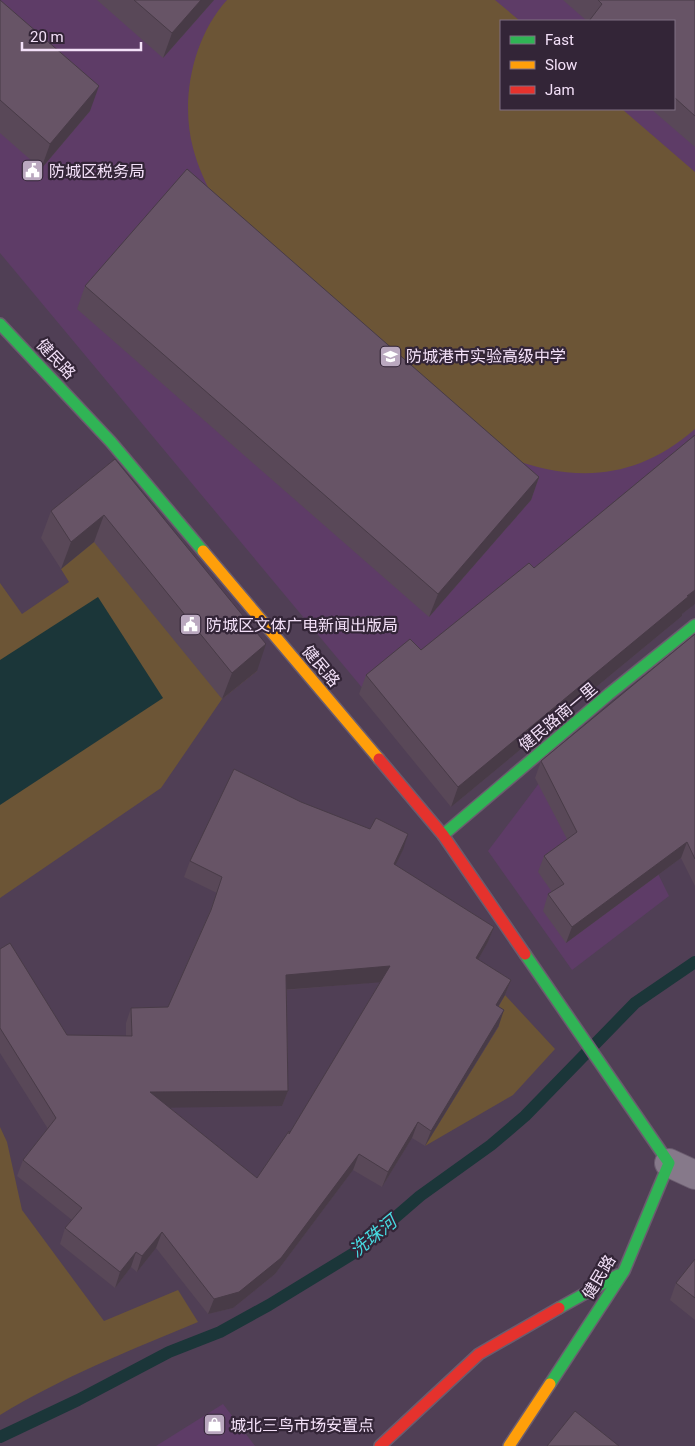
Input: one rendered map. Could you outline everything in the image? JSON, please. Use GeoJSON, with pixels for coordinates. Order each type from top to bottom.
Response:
{"type":"FeatureCollection","features":[{"type":"Feature","properties":{"kind":"street","name":"健民路"},"geometry":{"type":"LineString","coordinates":[[0,324],[111,442],[443,835],[669,1163],[624,1271],[508,1446]]}},
{"type":"Feature","properties":{"kind":"street","name":"健民路南一里"},"geometry":{"type":"LineString","coordinates":[[443,835],[609,694],[695,625]]}},
{"type":"Feature","properties":{"kind":"street"},"geometry":{"type":"LineString","coordinates":[[669,1163],[695,1174]]}},
{"type":"Feature","properties":{"kind":"street"},"geometry":{"type":"LineString","coordinates":[[380,1446],[479,1354],[624,1271]]}},
{"type":"Feature","properties":{"kind":"shaded area","name":"防城港市实验高级中学"},"geometry":{"type":"Polygon","coordinates":[[[0,0],[695,0],[695,448],[410,662],[364,690],[0,253],[0,0]]]}},
{"type":"Feature","properties":{"kind":"shaded area"},"geometry":{"type":"Polygon","coordinates":[[[227,0],[495,0],[519,20],[500,20],[500,110],[623,110],[695,172],[695,429],[672,447],[648,460],[624,468],[600,472],[575,473],[549,469],[523,463],[496,453],[215,201],[197,162],[189,129],[188,110],[192,70],[198,50],[215,15],[227,0]]]}},
{"type":"Feature","properties":{"kind":"shaded area"},"geometry":{"type":"Polygon","coordinates":[[[105,486],[257,671],[222,699],[161,788],[0,898],[0,583],[22,614],[69,582],[61,569],[105,486]]]}},
{"type":"Feature","properties":{"kind":"shaded area"},"geometry":{"type":"Polygon","coordinates":[[[98,597],[163,698],[0,805],[0,660],[98,597]]]}},
{"type":"Feature","properties":{"kind":"shaded area"},"geometry":{"type":"Polygon","coordinates":[[[595,747],[669,896],[572,970],[488,851],[549,770],[595,747]]]}},
{"type":"Feature","properties":{"kind":"shaded area"},"geometry":{"type":"Polygon","coordinates":[[[505,995],[555,1049],[513,1095],[425,1146],[499,1026],[490,1020],[505,995]]]}},
{"type":"Feature","properties":{"kind":"shaded area"},"geometry":{"type":"Polygon","coordinates":[[[0,1127],[7,1142],[22,1210],[104,1321],[178,1290],[198,1322],[72,1376],[0,1415],[0,1127]]]}},
{"type":"Feature","properties":{"kind":"shaded area","name":"城北三鸟市场安置点"},"geometry":{"type":"Polygon","coordinates":[[[223,1404],[255,1446],[156,1446],[223,1404]]]}},
{"type":"Feature","properties":{"kind":"building"},"geometry":{"type":"Polygon","coordinates":[[[0,0],[99,86],[50,144],[0,100],[0,0]]]}},
{"type":"Feature","properties":{"kind":"building"},"geometry":{"type":"Polygon","coordinates":[[[134,0],[201,0],[172,33],[134,0]]]}},
{"type":"Feature","properties":{"kind":"building"},"geometry":{"type":"Polygon","coordinates":[[[598,0],[695,0],[695,116],[675,98],[675,20],[590,20],[602,4],[598,0]]]}},
{"type":"Feature","properties":{"kind":"building"},"geometry":{"type":"Polygon","coordinates":[[[187,169],[539,477],[438,594],[85,286],[187,169]]]}},
{"type":"Feature","properties":{"kind":"building"},"geometry":{"type":"Polygon","coordinates":[[[695,435],[695,590],[458,787],[366,675],[410,639],[421,650],[529,563],[534,568],[695,435]]]}},
{"type":"Feature","properties":{"kind":"building"},"geometry":{"type":"Polygon","coordinates":[[[115,459],[266,644],[232,673],[104,515],[71,542],[51,511],[115,459]]]}},
{"type":"Feature","properties":{"kind":"building"},"geometry":{"type":"Polygon","coordinates":[[[695,634],[695,859],[687,842],[572,927],[548,894],[564,884],[544,856],[577,832],[541,761],[695,634]]]}},
{"type":"Feature","properties":{"kind":"building"},"geometry":{"type":"Polygon","coordinates":[[[234,769],[301,802],[370,829],[376,818],[408,834],[394,864],[494,927],[476,958],[511,980],[496,1005],[504,1010],[431,1131],[418,1122],[388,1172],[359,1154],[281,1258],[239,1292],[214,1299],[162,1232],[142,1256],[136,1252],[120,1272],[65,1228],[82,1208],[23,1160],[56,1118],[0,1028],[0,949],[10,943],[67,1035],[132,1036],[131,1008],[168,1007],[211,910],[222,877],[190,861],[234,769]],[[390,966],[286,975],[288,1091],[150,1092],[257,1178],[289,1131],[289,1134],[390,966]]]}},
{"type":"Feature","properties":{"kind":"building"},"geometry":{"type":"Polygon","coordinates":[[[695,1259],[695,1298],[676,1283],[695,1259]]]}},
{"type":"Feature","properties":{"kind":"building"},"geometry":{"type":"Polygon","coordinates":[[[575,1411],[619,1446],[547,1446],[575,1411]]]}},
{"type":"Feature","properties":{"kind":"waterway","name":"洗珠河"},"geometry":{"type":"LineString","coordinates":[[0,1437],[78,1400],[169,1352],[220,1332],[269,1305],[354,1253],[420,1196],[491,1145],[525,1116],[635,1003],[695,962]]}},
{"type":"Feature","properties":{"kind":"traffic: fast"},"geometry":{"type":"LineString","coordinates":[[0,324],[111,442],[203,551]]}},
{"type":"Feature","properties":{"kind":"traffic: fast"},"geometry":{"type":"LineString","coordinates":[[443,835],[609,694],[695,625]]}},
{"type":"Feature","properties":{"kind":"traffic: fast"},"geometry":{"type":"LineString","coordinates":[[525,954],[669,1163],[624,1271],[550,1384]]}},
{"type":"Feature","properties":{"kind":"traffic: fast"},"geometry":{"type":"LineString","coordinates":[[559,1308],[618,1275]]}},
{"type":"Feature","properties":{"kind":"traffic: slow"},"geometry":{"type":"LineString","coordinates":[[203,551],[379,759]]}},
{"type":"Feature","properties":{"kind":"traffic: slow"},"geometry":{"type":"LineString","coordinates":[[509,1446],[550,1384]]}},
{"type":"Feature","properties":{"kind":"traffic: jam"},"geometry":{"type":"LineString","coordinates":[[379,759],[443,835],[525,954]]}},
{"type":"Feature","properties":{"kind":"traffic: jam"},"geometry":{"type":"LineString","coordinates":[[380,1446],[479,1354],[559,1308]]}},
{"type":"Feature","properties":{"kind":"place","name":"防城区税务局"},"geometry":{"type":"Point","coordinates":[33,171]}},
{"type":"Feature","properties":{"kind":"place","name":"防城港市实验高级中学"},"geometry":{"type":"Point","coordinates":[390,356]}},
{"type":"Feature","properties":{"kind":"place","name":"防城区文体广电新闻出版局"},"geometry":{"type":"Point","coordinates":[190,625]}},
{"type":"Feature","properties":{"kind":"place","name":"城北三鸟市场安置点"},"geometry":{"type":"Point","coordinates":[214,1425]}}]}
